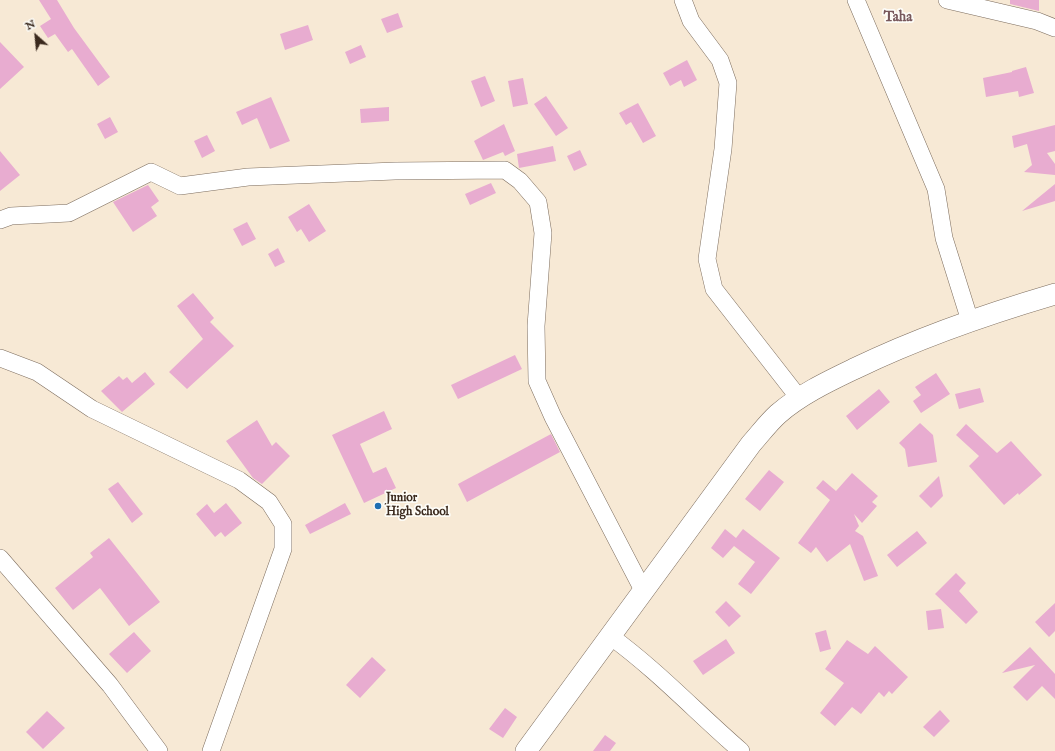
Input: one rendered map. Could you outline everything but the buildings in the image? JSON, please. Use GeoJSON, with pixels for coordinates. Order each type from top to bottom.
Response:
{"type":"FeatureCollection","features":[{"type":"Feature","properties":{"kind":"street"},"geometry":{"type":"LineString","coordinates":[[683,0],[691,21],[720,60],[728,83],[723,149],[707,259],[714,289],[799,398]]}},
{"type":"Feature","properties":{"kind":"street"},"geometry":{"type":"LineString","coordinates":[[856,0],[936,189],[944,238],[970,321]]}},
{"type":"Feature","properties":{"kind":"street"},"geometry":{"type":"LineString","coordinates":[[947,0],[1037,21],[1055,28]]}},
{"type":"Feature","properties":{"kind":"street"},"geometry":{"type":"LineString","coordinates":[[0,220],[11,216],[69,213],[152,172],[180,186],[248,177],[395,171],[505,170],[520,181],[538,202],[543,233],[536,326],[537,381],[553,417],[644,592]]}},
{"type":"Feature","properties":{"kind":"street"},"geometry":{"type":"LineString","coordinates":[[526,751],[752,444],[777,415],[799,398],[829,381],[894,350],[970,321],[1055,294]]}},
{"type":"Feature","properties":{"kind":"street"},"geometry":{"type":"LineString","coordinates":[[0,358],[37,372],[92,409],[239,480],[269,502],[283,524],[283,549],[211,751]]}},
{"type":"Feature","properties":{"kind":"street"},"geometry":{"type":"LineString","coordinates":[[0,558],[110,685],[159,751]]}},
{"type":"Feature","properties":{"kind":"street"},"geometry":{"type":"LineString","coordinates":[[610,636],[670,685],[707,722],[741,751]]}},
{"type":"Feature","properties":{"kind":"place","name":"Junior High School"},"geometry":{"type":"Point","coordinates":[378,506]}},
{"type":"Feature","properties":{"kind":"district","name":"Taha"},"geometry":{"type":"Point","coordinates":[898,18]}}]}
